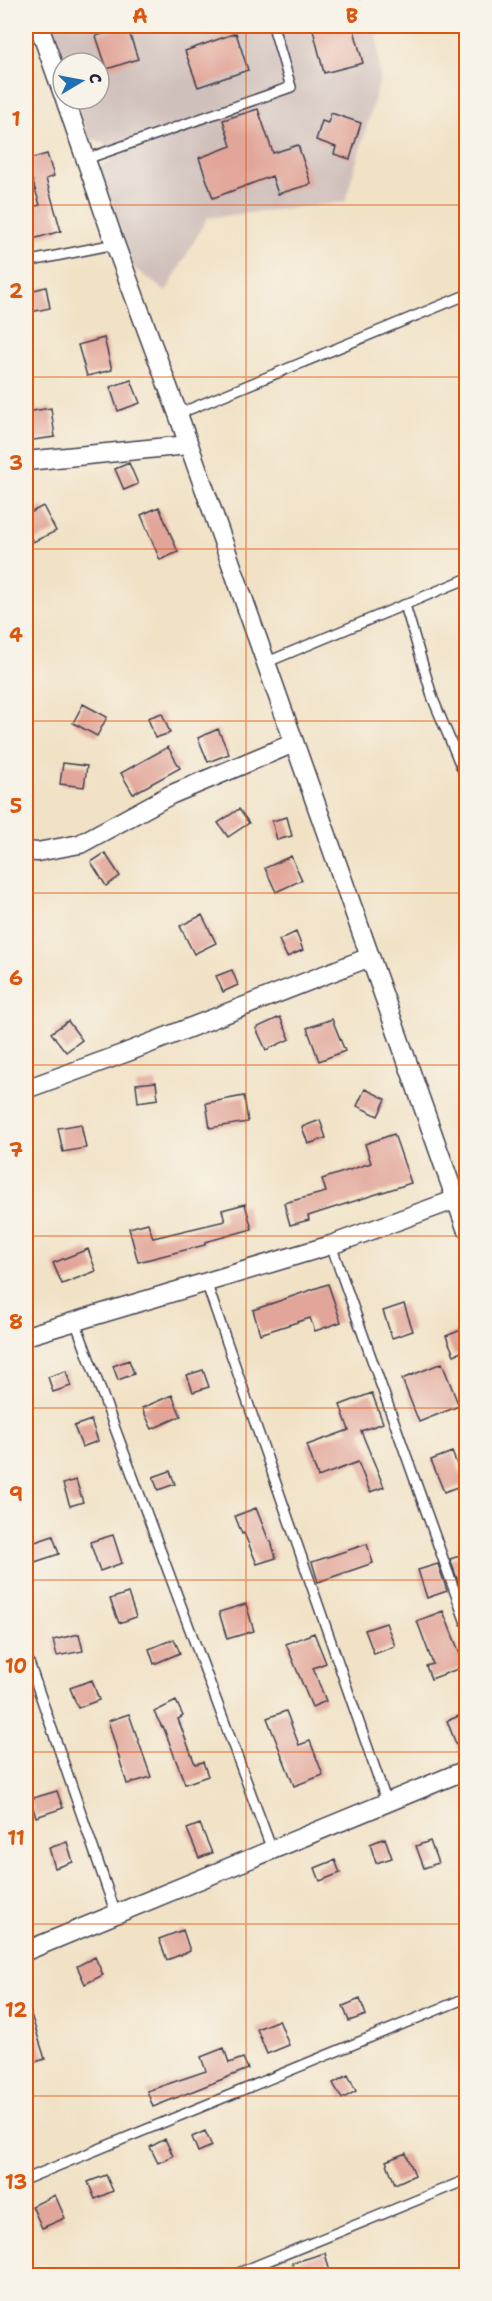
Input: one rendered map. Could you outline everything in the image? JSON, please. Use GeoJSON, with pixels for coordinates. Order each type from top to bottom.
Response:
{"type":"FeatureCollection","features":[{"type":"Feature","properties":{"kind":"street"},"geometry":{"type":"LineString","coordinates":[[39,26],[51,60]]}},
{"type":"Feature","properties":{"kind":"street"},"geometry":{"type":"LineString","coordinates":[[69,111],[114,244],[177,414],[466,1228]]}},
{"type":"Feature","properties":{"kind":"street"},"geometry":{"type":"LineString","coordinates":[[26,461],[188,445]]}},
{"type":"Feature","properties":{"kind":"street"},"geometry":{"type":"LineString","coordinates":[[26,851],[37,852],[80,844],[170,795],[294,743]]}},
{"type":"Feature","properties":{"kind":"street"},"geometry":{"type":"LineString","coordinates":[[26,1089],[125,1053],[370,957]]}},
{"type":"Feature","properties":{"kind":"street"},"geometry":{"type":"LineString","coordinates":[[26,1336],[331,1245],[457,1199]]}},
{"type":"Feature","properties":{"kind":"street"},"geometry":{"type":"LineString","coordinates":[[26,1951],[387,1803],[466,1773]]}},
{"type":"Feature","properties":{"kind":"lane"},"geometry":{"type":"LineString","coordinates":[[86,159],[291,87],[273,26]]}},
{"type":"Feature","properties":{"kind":"lane"},"geometry":{"type":"LineString","coordinates":[[26,262],[114,244]]}},
{"type":"Feature","properties":{"kind":"lane"},"geometry":{"type":"LineString","coordinates":[[177,414],[466,295]]}},
{"type":"Feature","properties":{"kind":"lane"},"geometry":{"type":"LineString","coordinates":[[265,663],[466,579]]}},
{"type":"Feature","properties":{"kind":"lane"},"geometry":{"type":"LineString","coordinates":[[405,605],[433,699],[466,778]]}},
{"type":"Feature","properties":{"kind":"lane"},"geometry":{"type":"LineString","coordinates":[[331,1245],[466,1623]]}},
{"type":"Feature","properties":{"kind":"lane"},"geometry":{"type":"LineString","coordinates":[[206,1282],[387,1803]]}},
{"type":"Feature","properties":{"kind":"lane"},"geometry":{"type":"LineString","coordinates":[[75,1321],[272,1850]]}},
{"type":"Feature","properties":{"kind":"lane"},"geometry":{"type":"LineString","coordinates":[[26,1654],[117,1914]]}},
{"type":"Feature","properties":{"kind":"lane"},"geometry":{"type":"LineString","coordinates":[[26,2179],[466,1998]]}},
{"type":"Feature","properties":{"kind":"lane"},"geometry":{"type":"LineString","coordinates":[[231,2276],[466,2180]]}},
{"type":"Feature","properties":{"kind":"shaded area"},"geometry":{"type":"Polygon","coordinates":[[[49,26],[377,26],[380,79],[345,202],[207,218],[166,292],[134,268],[99,167],[111,162],[104,143],[89,138],[79,111],[111,111],[111,51],[58,51],[49,26]]]}},
{"type":"Feature","properties":{"kind":"building"},"geometry":{"type":"Polygon","coordinates":[[[127,26],[138,59],[111,68],[111,51],[101,51],[96,36],[127,26]]]}},
{"type":"Feature","properties":{"kind":"building"},"geometry":{"type":"Polygon","coordinates":[[[312,26],[353,26],[363,63],[324,73],[312,26]]]}},
{"type":"Feature","properties":{"kind":"building"},"geometry":{"type":"Polygon","coordinates":[[[236,33],[248,70],[198,87],[185,51],[236,33]]]}},
{"type":"Feature","properties":{"kind":"building"},"geometry":{"type":"Polygon","coordinates":[[[258,109],[273,153],[298,145],[311,184],[278,194],[272,176],[213,198],[199,158],[231,146],[223,120],[258,109]]]}},
{"type":"Feature","properties":{"kind":"building"},"geometry":{"type":"Polygon","coordinates":[[[331,113],[361,123],[350,159],[334,154],[336,147],[316,140],[322,121],[328,123],[331,113]]]}},
{"type":"Feature","properties":{"kind":"building"},"geometry":{"type":"Polygon","coordinates":[[[47,154],[54,176],[46,179],[61,231],[26,241],[26,209],[40,205],[26,160],[47,154]]]}},
{"type":"Feature","properties":{"kind":"building"},"geometry":{"type":"Polygon","coordinates":[[[46,287],[50,308],[26,313],[26,292],[46,287]]]}},
{"type":"Feature","properties":{"kind":"building"},"geometry":{"type":"Polygon","coordinates":[[[104,338],[112,370],[87,376],[78,345],[104,338]]]}},
{"type":"Feature","properties":{"kind":"building"},"geometry":{"type":"Polygon","coordinates":[[[131,380],[140,403],[118,411],[110,387],[131,380]]]}},
{"type":"Feature","properties":{"kind":"building"},"geometry":{"type":"Polygon","coordinates":[[[51,408],[55,437],[26,441],[26,412],[51,408]]]}},
{"type":"Feature","properties":{"kind":"building"},"geometry":{"type":"Polygon","coordinates":[[[129,463],[138,484],[124,490],[115,469],[129,463]]]}},
{"type":"Feature","properties":{"kind":"building"},"geometry":{"type":"Polygon","coordinates":[[[43,506],[56,531],[33,542],[26,527],[26,515],[43,506]]]}},
{"type":"Feature","properties":{"kind":"building"},"geometry":{"type":"Polygon","coordinates":[[[159,507],[178,552],[160,560],[141,515],[159,507]]]}},
{"type":"Feature","properties":{"kind":"building"},"geometry":{"type":"Polygon","coordinates":[[[83,704],[107,717],[97,736],[73,723],[83,704]]]}},
{"type":"Feature","properties":{"kind":"building"},"geometry":{"type":"Polygon","coordinates":[[[162,713],[170,733],[155,738],[148,718],[162,713]]]}},
{"type":"Feature","properties":{"kind":"building"},"geometry":{"type":"Polygon","coordinates":[[[218,729],[229,754],[208,762],[198,738],[218,729]]]}},
{"type":"Feature","properties":{"kind":"building"},"geometry":{"type":"Polygon","coordinates":[[[168,747],[180,768],[133,794],[121,773],[168,747]]]}},
{"type":"Feature","properties":{"kind":"building"},"geometry":{"type":"Polygon","coordinates":[[[63,763],[87,766],[84,787],[60,784],[63,763]]]}},
{"type":"Feature","properties":{"kind":"building"},"geometry":{"type":"Polygon","coordinates":[[[239,809],[249,823],[228,837],[218,823],[239,809]]]}},
{"type":"Feature","properties":{"kind":"building"},"geometry":{"type":"Polygon","coordinates":[[[287,817],[292,836],[277,840],[272,821],[287,817]]]}},
{"type":"Feature","properties":{"kind":"building"},"geometry":{"type":"Polygon","coordinates":[[[105,853],[120,876],[106,886],[91,862],[105,853]]]}},
{"type":"Feature","properties":{"kind":"building"},"geometry":{"type":"Polygon","coordinates":[[[291,856],[302,880],[276,892],[265,868],[291,856]]]}},
{"type":"Feature","properties":{"kind":"building"},"geometry":{"type":"Polygon","coordinates":[[[202,915],[216,943],[194,954],[180,926],[202,915]]]}},
{"type":"Feature","properties":{"kind":"building"},"geometry":{"type":"Polygon","coordinates":[[[296,932],[303,950],[287,957],[279,940],[296,932]]]}},
{"type":"Feature","properties":{"kind":"building"},"geometry":{"type":"Polygon","coordinates":[[[232,970],[238,985],[223,992],[216,976],[232,970]]]}},
{"type":"Feature","properties":{"kind":"building"},"geometry":{"type":"Polygon","coordinates":[[[280,1017],[290,1039],[266,1050],[256,1028],[280,1017]]]}},
{"type":"Feature","properties":{"kind":"building"},"geometry":{"type":"Polygon","coordinates":[[[332,1019],[345,1051],[319,1061],[307,1028],[332,1019]]]}},
{"type":"Feature","properties":{"kind":"building"},"geometry":{"type":"Polygon","coordinates":[[[68,1021],[82,1040],[66,1052],[51,1033],[68,1021]]]}},
{"type":"Feature","properties":{"kind":"building"},"geometry":{"type":"Polygon","coordinates":[[[156,1082],[158,1099],[138,1102],[136,1084],[156,1082]]]}},
{"type":"Feature","properties":{"kind":"building"},"geometry":{"type":"Polygon","coordinates":[[[365,1089],[386,1099],[378,1116],[357,1106],[365,1089]]]}},
{"type":"Feature","properties":{"kind":"building"},"geometry":{"type":"Polygon","coordinates":[[[244,1096],[248,1122],[210,1128],[206,1103],[244,1096]]]}},
{"type":"Feature","properties":{"kind":"building"},"geometry":{"type":"Polygon","coordinates":[[[320,1120],[326,1138],[308,1144],[302,1127],[320,1120]]]}},
{"type":"Feature","properties":{"kind":"building"},"geometry":{"type":"Polygon","coordinates":[[[81,1124],[86,1148],[63,1152],[58,1128],[81,1124]]]}},
{"type":"Feature","properties":{"kind":"building"},"geometry":{"type":"Polygon","coordinates":[[[394,1134],[411,1183],[308,1216],[309,1220],[290,1225],[284,1203],[326,1192],[322,1179],[371,1163],[365,1144],[394,1134]]]}},
{"type":"Feature","properties":{"kind":"building"},"geometry":{"type":"Polygon","coordinates":[[[245,1204],[252,1229],[205,1242],[205,1245],[138,1262],[129,1228],[148,1223],[153,1238],[225,1221],[222,1210],[245,1204]]]}},
{"type":"Feature","properties":{"kind":"building"},"geometry":{"type":"Polygon","coordinates":[[[88,1249],[96,1271],[62,1284],[53,1263],[88,1249]]]}},
{"type":"Feature","properties":{"kind":"building"},"geometry":{"type":"Polygon","coordinates":[[[328,1284],[341,1322],[315,1331],[310,1318],[260,1334],[253,1310],[328,1284]]]}},
{"type":"Feature","properties":{"kind":"building"},"geometry":{"type":"Polygon","coordinates":[[[404,1304],[413,1331],[392,1338],[383,1311],[404,1304]]]}},
{"type":"Feature","properties":{"kind":"building"},"geometry":{"type":"Polygon","coordinates":[[[466,1328],[466,1350],[454,1355],[446,1336],[466,1328]]]}},
{"type":"Feature","properties":{"kind":"building"},"geometry":{"type":"Polygon","coordinates":[[[129,1360],[134,1374],[118,1380],[113,1366],[129,1360]]]}},
{"type":"Feature","properties":{"kind":"building"},"geometry":{"type":"Polygon","coordinates":[[[442,1363],[459,1406],[419,1422],[402,1379],[442,1363]]]}},
{"type":"Feature","properties":{"kind":"building"},"geometry":{"type":"Polygon","coordinates":[[[203,1370],[209,1387],[193,1392],[187,1375],[203,1370]]]}},
{"type":"Feature","properties":{"kind":"building"},"geometry":{"type":"Polygon","coordinates":[[[66,1371],[71,1386],[53,1392],[48,1377],[66,1371]]]}},
{"type":"Feature","properties":{"kind":"building"},"geometry":{"type":"Polygon","coordinates":[[[372,1393],[383,1423],[361,1431],[384,1487],[370,1492],[358,1462],[318,1477],[307,1445],[349,1430],[340,1405],[372,1393]]]}},
{"type":"Feature","properties":{"kind":"building"},"geometry":{"type":"Polygon","coordinates":[[[172,1395],[181,1416],[152,1429],[142,1408],[172,1395]]]}},
{"type":"Feature","properties":{"kind":"building"},"geometry":{"type":"Polygon","coordinates":[[[91,1420],[98,1441],[82,1447],[74,1426],[91,1420]]]}},
{"type":"Feature","properties":{"kind":"building"},"geometry":{"type":"Polygon","coordinates":[[[452,1452],[465,1484],[444,1492],[431,1460],[452,1452]]]}},
{"type":"Feature","properties":{"kind":"building"},"geometry":{"type":"Polygon","coordinates":[[[170,1471],[175,1484],[158,1490],[153,1477],[170,1471]]]}},
{"type":"Feature","properties":{"kind":"building"},"geometry":{"type":"Polygon","coordinates":[[[76,1480],[83,1502],[70,1506],[63,1484],[76,1480]]]}},
{"type":"Feature","properties":{"kind":"building"},"geometry":{"type":"Polygon","coordinates":[[[256,1508],[276,1558],[257,1564],[235,1516],[256,1508]]]}},
{"type":"Feature","properties":{"kind":"building"},"geometry":{"type":"Polygon","coordinates":[[[113,1535],[122,1563],[100,1571],[90,1542],[113,1535]]]}},
{"type":"Feature","properties":{"kind":"building"},"geometry":{"type":"Polygon","coordinates":[[[53,1536],[59,1554],[29,1564],[26,1545],[53,1536]]]}},
{"type":"Feature","properties":{"kind":"building"},"geometry":{"type":"Polygon","coordinates":[[[367,1544],[373,1563],[318,1582],[312,1562],[367,1544]]]}},
{"type":"Feature","properties":{"kind":"building"},"geometry":{"type":"Polygon","coordinates":[[[466,1554],[466,1585],[460,1587],[450,1559],[466,1554]]]}},
{"type":"Feature","properties":{"kind":"building"},"geometry":{"type":"Polygon","coordinates":[[[438,1564],[447,1591],[427,1598],[418,1570],[438,1564]]]}},
{"type":"Feature","properties":{"kind":"building"},"geometry":{"type":"Polygon","coordinates":[[[128,1593],[136,1617],[119,1623],[110,1599],[128,1593]]]}},
{"type":"Feature","properties":{"kind":"building"},"geometry":{"type":"Polygon","coordinates":[[[246,1604],[254,1631],[227,1639],[219,1612],[246,1604]]]}},
{"type":"Feature","properties":{"kind":"building"},"geometry":{"type":"Polygon","coordinates":[[[443,1611],[460,1654],[466,1652],[466,1666],[431,1679],[426,1666],[433,1664],[417,1621],[443,1611]]]}},
{"type":"Feature","properties":{"kind":"building"},"geometry":{"type":"Polygon","coordinates":[[[386,1623],[395,1646],[374,1654],[365,1630],[386,1623]]]}},
{"type":"Feature","properties":{"kind":"building"},"geometry":{"type":"Polygon","coordinates":[[[314,1633],[326,1663],[313,1668],[326,1701],[312,1707],[286,1644],[314,1633]]]}},
{"type":"Feature","properties":{"kind":"building"},"geometry":{"type":"Polygon","coordinates":[[[79,1634],[83,1651],[57,1656],[53,1640],[79,1634]]]}},
{"type":"Feature","properties":{"kind":"building"},"geometry":{"type":"Polygon","coordinates":[[[174,1639],[180,1653],[154,1664],[149,1649],[174,1639]]]}},
{"type":"Feature","properties":{"kind":"building"},"geometry":{"type":"Polygon","coordinates":[[[92,1680],[99,1700],[78,1708],[70,1688],[92,1680]]]}},
{"type":"Feature","properties":{"kind":"building"},"geometry":{"type":"Polygon","coordinates":[[[176,1701],[183,1716],[178,1719],[195,1764],[203,1762],[208,1776],[185,1784],[163,1726],[154,1712],[176,1701]]]}},
{"type":"Feature","properties":{"kind":"building"},"geometry":{"type":"Polygon","coordinates":[[[286,1711],[299,1745],[310,1741],[323,1775],[294,1786],[267,1718],[286,1711]]]}},
{"type":"Feature","properties":{"kind":"building"},"geometry":{"type":"Polygon","coordinates":[[[466,1713],[466,1759],[462,1759],[447,1721],[466,1713]]]}},
{"type":"Feature","properties":{"kind":"building"},"geometry":{"type":"Polygon","coordinates":[[[129,1714],[151,1777],[127,1784],[108,1721],[129,1714]]]}},
{"type":"Feature","properties":{"kind":"building"},"geometry":{"type":"Polygon","coordinates":[[[57,1791],[63,1808],[36,1817],[30,1799],[57,1791]]]}},
{"type":"Feature","properties":{"kind":"building"},"geometry":{"type":"Polygon","coordinates":[[[200,1824],[212,1853],[199,1858],[187,1829],[200,1824]]]}},
{"type":"Feature","properties":{"kind":"building"},"geometry":{"type":"Polygon","coordinates":[[[385,1838],[392,1858],[376,1863],[370,1844],[385,1838]]]}},
{"type":"Feature","properties":{"kind":"building"},"geometry":{"type":"Polygon","coordinates":[[[430,1841],[438,1863],[424,1868],[416,1846],[430,1841]]]}},
{"type":"Feature","properties":{"kind":"building"},"geometry":{"type":"Polygon","coordinates":[[[67,1842],[73,1862],[55,1868],[49,1848],[67,1842]]]}},
{"type":"Feature","properties":{"kind":"building"},"geometry":{"type":"Polygon","coordinates":[[[335,1860],[340,1873],[320,1881],[315,1868],[335,1860]]]}},
{"type":"Feature","properties":{"kind":"building"},"geometry":{"type":"Polygon","coordinates":[[[183,1930],[190,1951],[167,1960],[159,1939],[183,1930]]]}},
{"type":"Feature","properties":{"kind":"building"},"geometry":{"type":"Polygon","coordinates":[[[95,1957],[103,1975],[85,1984],[77,1966],[95,1957]]]}},
{"type":"Feature","properties":{"kind":"building"},"geometry":{"type":"Polygon","coordinates":[[[360,1999],[366,2015],[349,2021],[343,2006],[360,1999]]]}},
{"type":"Feature","properties":{"kind":"building"},"geometry":{"type":"Polygon","coordinates":[[[29,2008],[45,2059],[26,2065],[26,2009],[29,2008]]]}},
{"type":"Feature","properties":{"kind":"building"},"geometry":{"type":"Polygon","coordinates":[[[279,2020],[289,2045],[267,2054],[257,2029],[279,2020]]]}},
{"type":"Feature","properties":{"kind":"building"},"geometry":{"type":"Polygon","coordinates":[[[224,2048],[229,2063],[243,2058],[248,2069],[153,2107],[147,2091],[206,2071],[201,2057],[224,2048]]]}},
{"type":"Feature","properties":{"kind":"building"},"geometry":{"type":"Polygon","coordinates":[[[348,2075],[356,2091],[342,2099],[333,2083],[348,2075]]]}},
{"type":"Feature","properties":{"kind":"building"},"geometry":{"type":"Polygon","coordinates":[[[205,2131],[212,2146],[198,2152],[192,2137],[205,2131]]]}},
{"type":"Feature","properties":{"kind":"building"},"geometry":{"type":"Polygon","coordinates":[[[165,2139],[173,2156],[158,2163],[150,2147],[165,2139]]]}},
{"type":"Feature","properties":{"kind":"building"},"geometry":{"type":"Polygon","coordinates":[[[406,2153],[415,2175],[395,2184],[386,2161],[406,2153]]]}},
{"type":"Feature","properties":{"kind":"building"},"geometry":{"type":"Polygon","coordinates":[[[106,2175],[113,2191],[95,2199],[88,2182],[106,2175]]]}},
{"type":"Feature","properties":{"kind":"building"},"geometry":{"type":"Polygon","coordinates":[[[55,2195],[65,2218],[42,2228],[32,2206],[55,2195]]]}},
{"type":"Feature","properties":{"kind":"building"},"geometry":{"type":"Polygon","coordinates":[[[325,2253],[331,2276],[295,2276],[292,2263],[325,2253]]]}}]}
